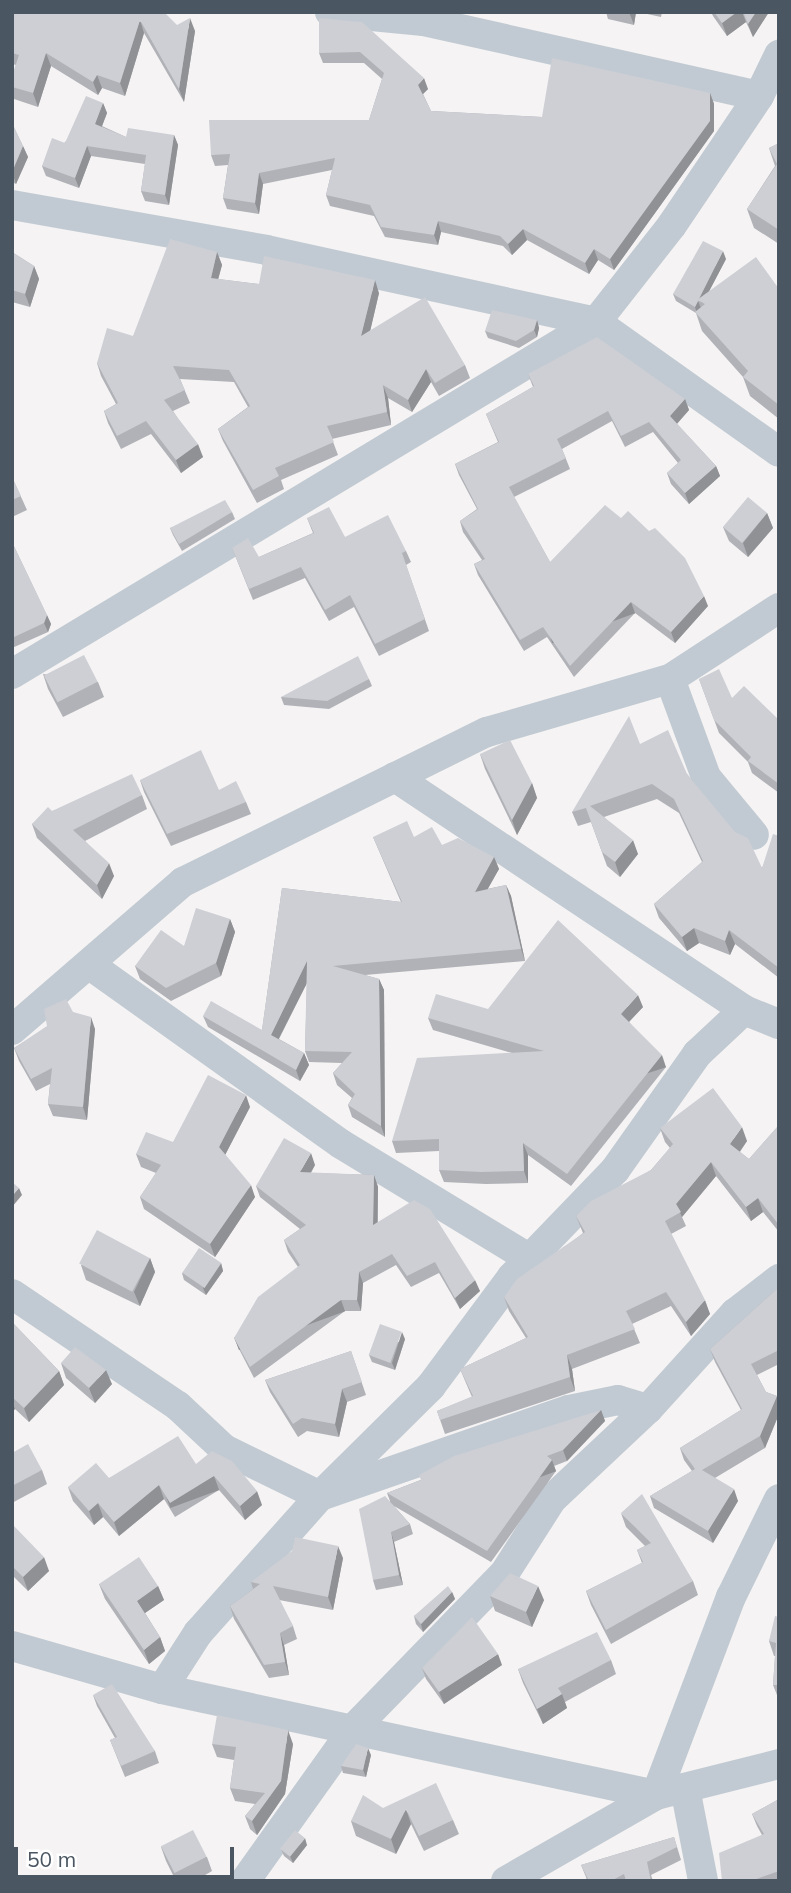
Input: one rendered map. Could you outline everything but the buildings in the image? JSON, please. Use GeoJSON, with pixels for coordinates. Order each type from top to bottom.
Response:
{"type":"FeatureCollection","features":[{"type":"Feature","properties":{"kind":"street"},"geometry":{"type":"LineString","coordinates":[[330,12],[424,21],[759,96]]}},
{"type":"Feature","properties":{"kind":"street"},"geometry":{"type":"LineString","coordinates":[[12,674],[596,322],[672,225],[759,96],[779,55]]}},
{"type":"Feature","properties":{"kind":"street"},"geometry":{"type":"LineString","coordinates":[[12,205],[266,250],[596,322],[779,452]]}},
{"type":"Feature","properties":{"kind":"street"},"geometry":{"type":"LineString","coordinates":[[12,1030],[183,882],[487,732],[670,679],[779,608]]}},
{"type":"Feature","properties":{"kind":"street"},"geometry":{"type":"LineString","coordinates":[[670,679],[706,777],[754,835]]}},
{"type":"Feature","properties":{"kind":"street"},"geometry":{"type":"LineString","coordinates":[[395,776],[744,1010],[779,1024]]}},
{"type":"Feature","properties":{"kind":"street"},"geometry":{"type":"LineString","coordinates":[[90,965],[341,1144],[530,1259]]}},
{"type":"Feature","properties":{"kind":"street"},"geometry":{"type":"LineString","coordinates":[[162,1689],[198,1633],[320,1496],[431,1386],[530,1259],[615,1170],[696,1054],[744,1010]]}},
{"type":"Feature","properties":{"kind":"street"},"geometry":{"type":"LineString","coordinates":[[245,1881],[355,1727],[504,1574],[552,1499],[648,1409],[735,1313],[779,1279]]}},
{"type":"Feature","properties":{"kind":"street"},"geometry":{"type":"LineString","coordinates":[[12,1294],[178,1406],[224,1448],[320,1496],[569,1410],[618,1401],[648,1409]]}},
{"type":"Feature","properties":{"kind":"street"},"geometry":{"type":"LineString","coordinates":[[656,1795],[731,1597],[779,1499]]}},
{"type":"Feature","properties":{"kind":"street"},"geometry":{"type":"LineString","coordinates":[[12,1646],[162,1689],[355,1727],[656,1795]]}},
{"type":"Feature","properties":{"kind":"street"},"geometry":{"type":"LineString","coordinates":[[506,1881],[656,1795],[779,1764]]}},
{"type":"Feature","properties":{"kind":"street"},"geometry":{"type":"LineString","coordinates":[[685,1788],[704,1881]]}}]}
